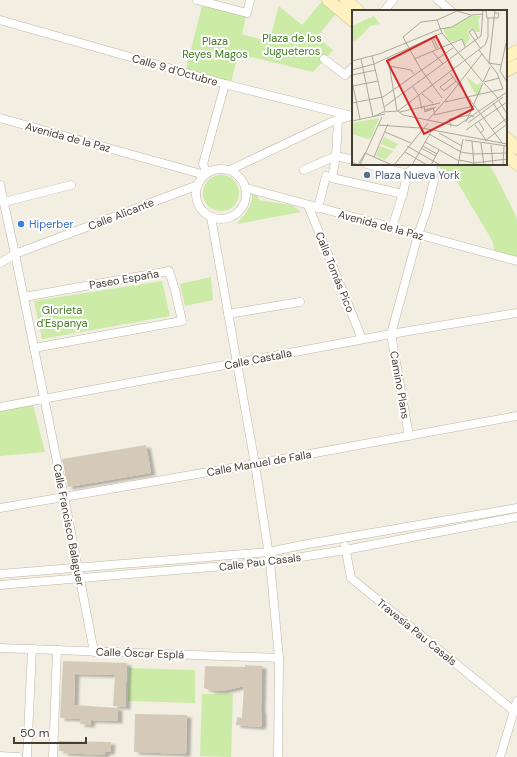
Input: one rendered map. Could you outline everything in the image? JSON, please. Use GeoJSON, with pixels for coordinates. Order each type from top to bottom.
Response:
{"type":"FeatureCollection","features":[{"type":"Feature","properties":{"kind":"main road"},"geometry":{"type":"LineString","coordinates":[[328,0],[352,20]]}},
{"type":"Feature","properties":{"kind":"main road"},"geometry":{"type":"LineString","coordinates":[[346,0],[357,10]]}},
{"type":"Feature","properties":{"kind":"main road"},"geometry":{"type":"LineString","coordinates":[[507,56],[517,51]]}},
{"type":"Feature","properties":{"kind":"main road"},"geometry":{"type":"LineString","coordinates":[[507,139],[517,148]]}},
{"type":"Feature","properties":{"kind":"main road"},"geometry":{"type":"LineString","coordinates":[[507,155],[517,164]]}},
{"type":"Feature","properties":{"kind":"street"},"geometry":{"type":"LineString","coordinates":[[197,0],[247,13],[250,0]]}},
{"type":"Feature","properties":{"kind":"street"},"geometry":{"type":"LineString","coordinates":[[385,10],[393,0]]}},
{"type":"Feature","properties":{"kind":"street"},"geometry":{"type":"LineString","coordinates":[[438,0],[450,10]]}},
{"type":"Feature","properties":{"kind":"street","name":"Calle 9 d'Octubre"},"geometry":{"type":"LineString","coordinates":[[0,20],[225,84],[352,116]]}},
{"type":"Feature","properties":{"kind":"street"},"geometry":{"type":"LineString","coordinates":[[324,59],[346,75],[352,68]]}},
{"type":"Feature","properties":{"kind":"street"},"geometry":{"type":"LineString","coordinates":[[206,174],[203,164],[225,84]]}},
{"type":"Feature","properties":{"kind":"street"},"geometry":{"type":"LineString","coordinates":[[230,170],[331,122],[352,116]]}},
{"type":"Feature","properties":{"kind":"street","name":"Avenida de la Paz"},"geometry":{"type":"LineString","coordinates":[[0,118],[206,174]]}},
{"type":"Feature","properties":{"kind":"street"},"geometry":{"type":"LineString","coordinates":[[338,120],[336,156],[332,178],[403,194]]}},
{"type":"Feature","properties":{"kind":"street"},"geometry":{"type":"LineString","coordinates":[[304,170],[336,156],[352,160]]}},
{"type":"Feature","properties":{"kind":"street"},"geometry":{"type":"LineString","coordinates":[[371,165],[408,174]]}},
{"type":"Feature","properties":{"kind":"street"},"geometry":{"type":"LineString","coordinates":[[391,334],[418,235],[427,209],[434,180],[433,168],[418,166],[412,169],[408,174],[392,228]]}},
{"type":"Feature","properties":{"kind":"street"},"geometry":{"type":"LineString","coordinates":[[213,170],[230,170],[242,180],[246,188],[244,206],[232,217],[223,219],[211,217],[204,212],[199,205],[196,197],[198,185],[206,174],[213,170]]}},
{"type":"Feature","properties":{"kind":"street"},"geometry":{"type":"LineString","coordinates":[[318,208],[326,176]]}},
{"type":"Feature","properties":{"kind":"street","name":"Calle Francisco Balaguer"},"geometry":{"type":"LineString","coordinates":[[0,185],[45,399],[94,652]]}},
{"type":"Feature","properties":{"kind":"street"},"geometry":{"type":"LineString","coordinates":[[4,202],[70,185]]}},
{"type":"Feature","properties":{"kind":"street","name":"Calle Alicante"},"geometry":{"type":"LineString","coordinates":[[0,263],[15,254],[198,185]]}},
{"type":"Feature","properties":{"kind":"street","name":"Avenida de la Paz"},"geometry":{"type":"LineString","coordinates":[[246,188],[517,261]]}},
{"type":"Feature","properties":{"kind":"street","name":"Calle Tomás Pico"},"geometry":{"type":"LineString","coordinates":[[308,205],[362,339]]}},
{"type":"Feature","properties":{"kind":"street"},"geometry":{"type":"LineString","coordinates":[[211,217],[255,464],[269,552],[279,658],[278,757]]}},
{"type":"Feature","properties":{"kind":"street","name":"Paseo España"},"geometry":{"type":"LineString","coordinates":[[24,297],[169,272],[182,321],[34,348]]}},
{"type":"Feature","properties":{"kind":"street"},"geometry":{"type":"LineString","coordinates":[[228,314],[300,302]]}},
{"type":"Feature","properties":{"kind":"street","name":"Calle Castalla"},"geometry":{"type":"LineString","coordinates":[[0,407],[362,339],[517,313]]}},
{"type":"Feature","properties":{"kind":"street","name":"Camino Plans"},"geometry":{"type":"LineString","coordinates":[[391,334],[409,436]]}},
{"type":"Feature","properties":{"kind":"street","name":"Calle Manuel de Falla"},"geometry":{"type":"LineString","coordinates":[[0,508],[255,464],[517,416]]}},
{"type":"Feature","properties":{"kind":"street","name":"Calle Pau Casals"},"geometry":{"type":"LineString","coordinates":[[0,574],[269,552],[517,508]]}},
{"type":"Feature","properties":{"kind":"street","name":"Calle Pau Casals"},"geometry":{"type":"LineString","coordinates":[[0,585],[270,562],[345,550],[517,517]]}},
{"type":"Feature","properties":{"kind":"street","name":"Travesía Pau Casals"},"geometry":{"type":"LineString","coordinates":[[343,538],[351,578],[514,711]]}},
{"type":"Feature","properties":{"kind":"street","name":"Calle Óscar Esplá"},"geometry":{"type":"LineString","coordinates":[[0,648],[279,658]]}},
{"type":"Feature","properties":{"kind":"street"},"geometry":{"type":"LineString","coordinates":[[27,757],[32,649]]}},
{"type":"Feature","properties":{"kind":"street"},"geometry":{"type":"LineString","coordinates":[[53,757],[57,650]]}},
{"type":"Feature","properties":{"kind":"street"},"geometry":{"type":"LineString","coordinates":[[500,757],[517,701]]}},
{"type":"Feature","properties":{"kind":"street"},"geometry":{"type":"LineString","coordinates":[[0,756],[18,757]]}},
{"type":"Feature","properties":{"kind":"green space"},"geometry":{"type":"Polygon","coordinates":[[[323,0],[339,10],[317,37],[333,50],[313,72],[238,54],[230,86],[185,73],[203,2],[247,13],[242,34],[269,42],[279,6],[302,25],[323,0]]]}},
{"type":"Feature","properties":{"kind":"green space"},"geometry":{"type":"Polygon","coordinates":[[[413,165],[490,165],[517,220],[517,261],[494,255],[493,242],[456,180],[438,166],[434,180],[433,168],[412,169],[413,165]]]}},
{"type":"Feature","properties":{"kind":"green space"},"geometry":{"type":"Polygon","coordinates":[[[225,175],[234,180],[238,186],[238,200],[234,206],[225,211],[217,211],[208,206],[204,200],[203,189],[208,180],[214,176],[225,175]]]}},
{"type":"Feature","properties":{"kind":"green space"},"geometry":{"type":"Polygon","coordinates":[[[252,194],[257,195],[259,200],[292,205],[301,212],[237,224],[250,206],[252,194]]]}},
{"type":"Feature","properties":{"kind":"green space"},"geometry":{"type":"Polygon","coordinates":[[[211,277],[213,300],[185,306],[180,284],[211,277]]]}},
{"type":"Feature","properties":{"kind":"green space","name":"Glorieta d'Espanya"},"geometry":{"type":"Polygon","coordinates":[[[162,281],[170,316],[42,339],[34,301],[162,281]]]}},
{"type":"Feature","properties":{"kind":"green space"},"geometry":{"type":"Polygon","coordinates":[[[32,401],[45,452],[0,456],[0,411],[32,401]]]}},
{"type":"Feature","properties":{"kind":"green space"},"geometry":{"type":"Polygon","coordinates":[[[129,668],[195,670],[195,703],[128,701],[129,668]]]}},
{"type":"Feature","properties":{"kind":"green space"},"geometry":{"type":"Polygon","coordinates":[[[202,694],[233,694],[231,757],[200,756],[202,694]]]}},
{"type":"Feature","properties":{"kind":"building"},"geometry":{"type":"Polygon","coordinates":[[[146,445],[151,473],[68,487],[62,459],[146,445]]]}},
{"type":"Feature","properties":{"kind":"building"},"geometry":{"type":"Polygon","coordinates":[[[63,661],[127,663],[126,707],[113,706],[115,675],[75,674],[74,705],[118,708],[118,721],[91,720],[90,725],[80,724],[81,719],[60,718],[63,661]]]}},
{"type":"Feature","properties":{"kind":"building"},"geometry":{"type":"Polygon","coordinates":[[[245,665],[262,666],[262,725],[260,727],[236,725],[237,717],[242,718],[244,686],[223,691],[213,691],[204,688],[205,666],[245,667],[245,665]]]}},
{"type":"Feature","properties":{"kind":"building"},"geometry":{"type":"Polygon","coordinates":[[[135,714],[187,715],[186,754],[134,752],[135,714]]]}},
{"type":"Feature","properties":{"kind":"building"},"geometry":{"type":"Polygon","coordinates":[[[59,741],[111,742],[110,752],[105,752],[105,755],[63,753],[64,751],[59,751],[59,741]]]}},
{"type":"Feature","properties":{"kind":"place","name":"Plaza Nueva York"},"geometry":{"type":"Point","coordinates":[367,175]}},
{"type":"Feature","properties":{"kind":"place","name":"Hiperber"},"geometry":{"type":"Point","coordinates":[21,224]}},
{"type":"Feature","properties":{"kind":"park label","name":"Plaza de los Jugueteros"},"geometry":{"type":"Point","coordinates":[292,44]}},
{"type":"Feature","properties":{"kind":"park label","name":"Plaza Reyes Magos"},"geometry":{"type":"Point","coordinates":[215,47]}}]}
